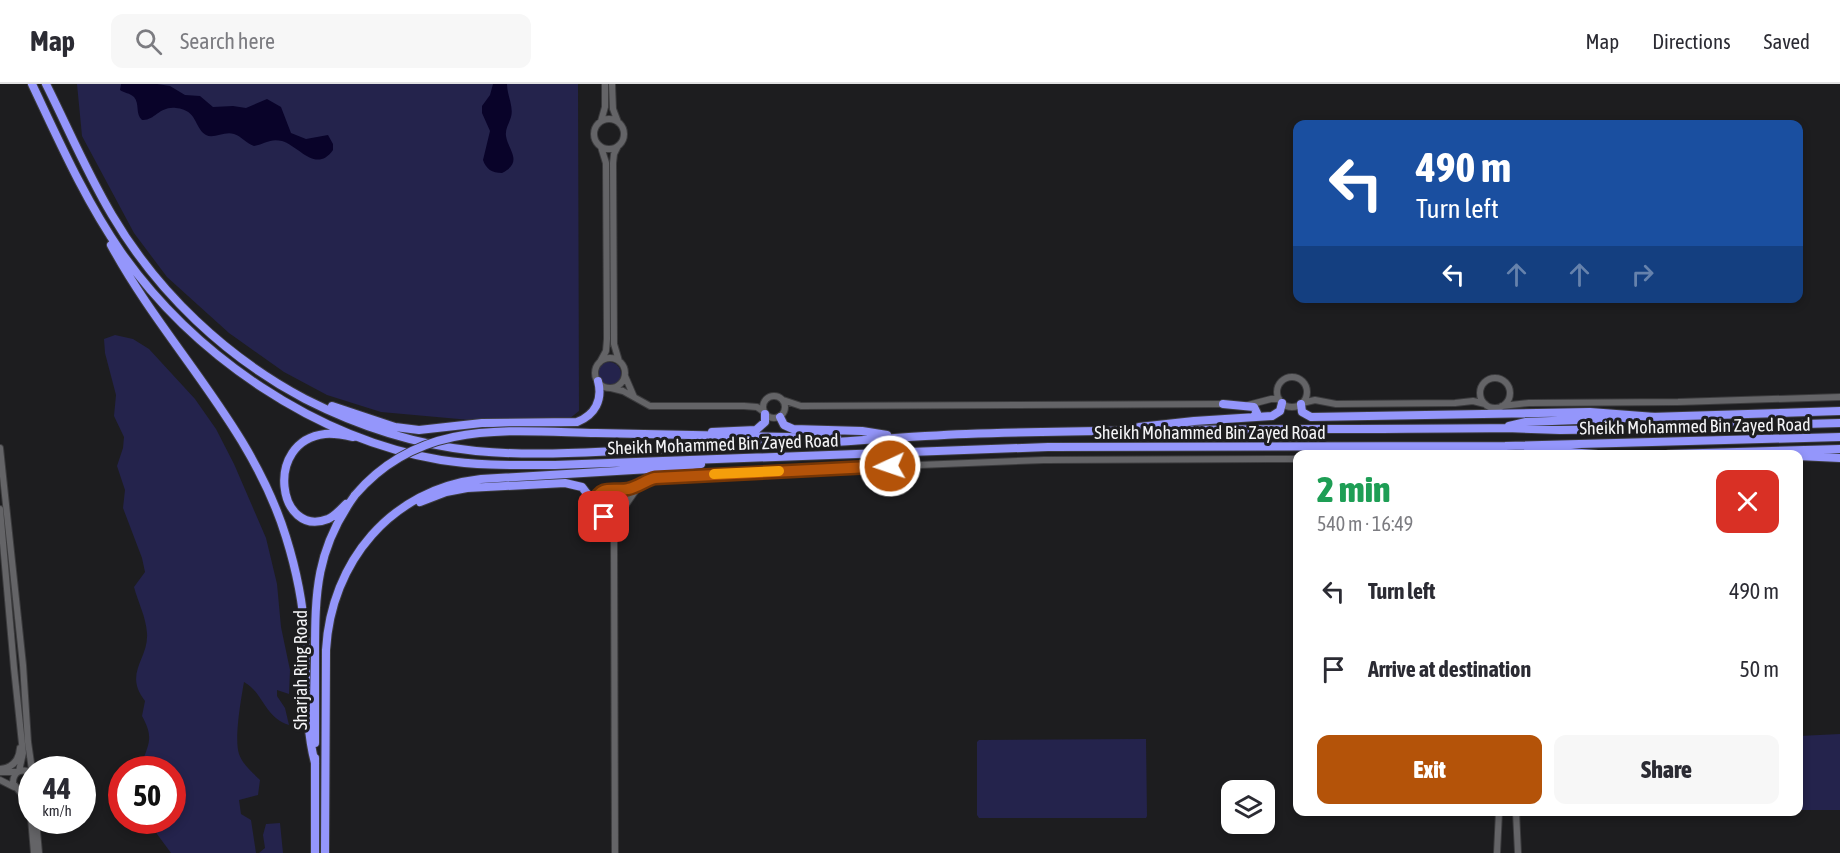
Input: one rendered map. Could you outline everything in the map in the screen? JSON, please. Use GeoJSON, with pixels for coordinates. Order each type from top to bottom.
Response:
{"type":"FeatureCollection","features":[{"type":"Feature","properties":{"kind":"highway","name":"Sheikh Mohammed Bin Zayed Road"},"geometry":{"type":"LineString","coordinates":[[32,84],[91,206],[122,253],[168,310],[208,348],[252,381],[284,400],[333,425],[372,441],[423,456],[476,464],[555,465],[1048,447],[1505,446],[1840,437]]}},
{"type":"Feature","properties":{"kind":"highway","name":"Sheikh Mohammed Bin Zayed Road"},"geometry":{"type":"LineString","coordinates":[[46,84],[113,217],[157,279],[189,314],[224,345],[255,368],[304,398],[390,434],[442,446],[477,451],[574,452],[897,437],[1110,431],[1506,428],[1612,430],[1840,423]]}},
{"type":"Feature","properties":{"kind":"highway"},"geometry":{"type":"LineString","coordinates":[[91,206],[124,268],[243,442],[274,503],[290,551],[301,601],[305,634],[310,743],[315,763]]}},
{"type":"Feature","properties":{"kind":"highway"},"geometry":{"type":"LineString","coordinates":[[304,398],[370,420],[407,429],[431,430],[496,422],[569,423],[584,420],[595,410],[600,396],[598,381]]}},
{"type":"Feature","properties":{"kind":"highway"},"geometry":{"type":"LineString","coordinates":[[1110,431],[1194,421],[1275,415],[1280,411],[1281,401]]}},
{"type":"Feature","properties":{"kind":"highway"},"geometry":{"type":"LineString","coordinates":[[1223,404],[1254,407],[1257,413],[1253,417]]}},
{"type":"Feature","properties":{"kind":"highway"},"geometry":{"type":"LineString","coordinates":[[1301,404],[1302,412],[1311,417],[1590,412],[1655,417]]}},
{"type":"Feature","properties":{"kind":"highway"},"geometry":{"type":"LineString","coordinates":[[1802,412],[1840,407]]}},
{"type":"Feature","properties":{"kind":"highway"},"geometry":{"type":"LineString","coordinates":[[1506,428],[1526,422],[1840,411]]}},
{"type":"Feature","properties":{"kind":"highway"},"geometry":{"type":"LineString","coordinates":[[676,436],[691,432],[756,430],[765,422],[765,413]]}},
{"type":"Feature","properties":{"kind":"highway"},"geometry":{"type":"LineString","coordinates":[[782,415],[784,425],[793,429],[862,431],[897,437]]}},
{"type":"Feature","properties":{"kind":"highway"},"geometry":{"type":"LineString","coordinates":[[372,441],[337,434],[318,435],[300,444],[287,464],[284,482],[287,499],[296,513],[305,519],[316,521],[327,519],[336,514],[372,477],[413,449],[450,437],[489,431],[676,436],[817,436],[848,440]]}},
{"type":"Feature","properties":{"kind":"highway"},"geometry":{"type":"LineString","coordinates":[[1505,446],[1550,450]]}},
{"type":"Feature","properties":{"kind":"highway"},"geometry":{"type":"LineString","coordinates":[[1408,447],[1422,450]]}},
{"type":"Feature","properties":{"kind":"highway"},"geometry":{"type":"LineString","coordinates":[[1803,450],[1840,449]]}},
{"type":"Feature","properties":{"kind":"highway"},"geometry":{"type":"LineString","coordinates":[[1803,456],[1840,458]]}},
{"type":"Feature","properties":{"kind":"highway"},"geometry":{"type":"LineString","coordinates":[[385,522],[403,507],[424,495],[446,485],[469,480],[667,468],[736,460]]}},
{"type":"Feature","properties":{"kind":"highway"},"geometry":{"type":"LineString","coordinates":[[385,522],[436,495],[457,489],[478,487],[570,483],[585,490],[596,504]]}},
{"type":"Feature","properties":{"kind":"highway","name":"Sharjah Ring Road"},"geometry":{"type":"LineString","coordinates":[[315,853],[315,611],[318,582],[321,564],[331,536],[355,495]]}},
{"type":"Feature","properties":{"kind":"highway","name":"Sharjah Ring Road"},"geometry":{"type":"LineString","coordinates":[[325,853],[326,650],[329,621],[336,593],[348,567],[365,543],[385,522]]}},
{"type":"Feature","properties":{"kind":"street"},"geometry":{"type":"LineString","coordinates":[[602,121],[605,84]]}},
{"type":"Feature","properties":{"kind":"street"},"geometry":{"type":"LineString","coordinates":[[612,84],[613,109],[624,134],[613,158],[614,339],[615,350],[634,398]]}},
{"type":"Feature","properties":{"kind":"street"},"geometry":{"type":"LineString","coordinates":[[618,122],[608,118],[602,121],[594,131],[595,140],[601,147],[606,163],[607,339],[606,351],[596,372],[598,381],[604,386],[650,406],[756,407],[772,418],[782,415],[791,408],[801,406],[1255,404],[1262,401],[1284,379],[1292,377],[1300,379],[1319,401]]}},
{"type":"Feature","properties":{"kind":"street"},"geometry":{"type":"LineString","coordinates":[[601,147],[610,149],[618,146]]}},
{"type":"Feature","properties":{"kind":"street"},"geometry":{"type":"LineString","coordinates":[[600,362],[612,358],[619,361]]}},
{"type":"Feature","properties":{"kind":"street"},"geometry":{"type":"LineString","coordinates":[[611,388],[620,384],[625,376]]}},
{"type":"Feature","properties":{"kind":"street"},"geometry":{"type":"LineString","coordinates":[[1466,401],[1480,390],[1485,381],[1495,378],[1504,381],[1518,398],[1529,403]]}},
{"type":"Feature","properties":{"kind":"street"},"geometry":{"type":"LineString","coordinates":[[1279,385],[1277,392],[1281,401]]}},
{"type":"Feature","properties":{"kind":"street"},"geometry":{"type":"LineString","coordinates":[[1301,404],[1306,396],[1307,388]]}},
{"type":"Feature","properties":{"kind":"street"},"geometry":{"type":"LineString","coordinates":[[1502,406],[1509,399],[1509,389]]}},
{"type":"Feature","properties":{"kind":"street"},"geometry":{"type":"LineString","coordinates":[[1480,390],[1485,404]]}},
{"type":"Feature","properties":{"kind":"street"},"geometry":{"type":"LineString","coordinates":[[744,406],[773,396],[801,406]]}},
{"type":"Feature","properties":{"kind":"street"},"geometry":{"type":"LineString","coordinates":[[1262,401],[1281,401],[1293,407],[1310,400],[1336,404],[1466,401],[1485,404],[1493,408],[1529,403],[1678,402],[1840,397]]}},
{"type":"Feature","properties":{"kind":"street"},"geometry":{"type":"LineString","coordinates":[[765,413],[763,405],[767,399]]}},
{"type":"Feature","properties":{"kind":"street"},"geometry":{"type":"LineString","coordinates":[[782,415],[786,407],[783,400]]}},
{"type":"Feature","properties":{"kind":"street"},"geometry":{"type":"LineString","coordinates":[[0,448],[24,665],[30,756]]}},
{"type":"Feature","properties":{"kind":"street"},"geometry":{"type":"LineString","coordinates":[[614,539],[596,504],[597,497],[609,489],[628,489],[658,477],[1011,461],[1293,459]]}},
{"type":"Feature","properties":{"kind":"street"},"geometry":{"type":"LineString","coordinates":[[615,853],[614,539],[615,526],[640,484]]}},
{"type":"Feature","properties":{"kind":"street"},"geometry":{"type":"LineString","coordinates":[[616,490],[622,495],[625,506]]}},
{"type":"Feature","properties":{"kind":"street"},"geometry":{"type":"LineString","coordinates":[[0,509],[23,756]]}},
{"type":"Feature","properties":{"kind":"street"},"geometry":{"type":"LineString","coordinates":[[601,515],[611,519],[621,514]]}},
{"type":"Feature","properties":{"kind":"street"},"geometry":{"type":"LineString","coordinates":[[0,770],[10,766],[19,756],[20,727]]}},
{"type":"Feature","properties":{"kind":"street"},"geometry":{"type":"LineString","coordinates":[[0,770],[18,772],[13,779],[14,787]]}},
{"type":"Feature","properties":{"kind":"street"},"geometry":{"type":"LineString","coordinates":[[0,780],[18,790]]}},
{"type":"Feature","properties":{"kind":"street"},"geometry":{"type":"LineString","coordinates":[[1497,853],[1499,816]]}},
{"type":"Feature","properties":{"kind":"street"},"geometry":{"type":"LineString","coordinates":[[1516,816],[1518,853]]}},
{"type":"Feature","properties":{"kind":"street"},"geometry":{"type":"LineString","coordinates":[[32,834],[34,853]]}},
{"type":"Feature","properties":{"kind":"street"},"geometry":{"type":"LineString","coordinates":[[37,834],[39,853]]}},
{"type":"Feature","properties":{"kind":"shaded area"},"geometry":{"type":"Polygon","coordinates":[[[77,84],[578,84],[579,411],[569,419],[470,420],[381,412],[327,395],[284,372],[229,333],[167,277],[134,233],[82,136],[77,84]]]}},
{"type":"Feature","properties":{"kind":"shaded area"},"geometry":{"type":"Polygon","coordinates":[[[121,84],[170,86],[185,95],[200,96],[213,107],[246,108],[267,99],[281,107],[291,133],[306,139],[328,135],[333,144],[333,150],[327,157],[314,159],[278,140],[254,146],[234,134],[209,136],[202,132],[192,116],[183,109],[165,109],[142,120],[136,100],[120,90],[121,84]]]}},
{"type":"Feature","properties":{"kind":"shaded area"},"geometry":{"type":"Polygon","coordinates":[[[493,84],[507,84],[512,109],[506,133],[513,160],[509,169],[502,173],[490,170],[483,160],[490,131],[482,113],[482,106],[490,95],[493,84]]]}},
{"type":"Feature","properties":{"kind":"shaded area"},"geometry":{"type":"Polygon","coordinates":[[[115,335],[133,339],[149,349],[195,399],[216,429],[234,464],[266,538],[277,584],[281,627],[290,670],[289,694],[277,690],[277,696],[285,708],[289,725],[274,716],[256,692],[244,682],[238,719],[239,754],[243,762],[260,780],[258,795],[239,800],[241,814],[251,820],[256,853],[171,853],[157,834],[186,834],[186,756],[144,756],[149,734],[142,716],[145,701],[136,682],[136,674],[147,642],[147,633],[144,615],[134,587],[145,572],[123,508],[125,490],[117,466],[124,437],[114,416],[116,395],[105,353],[104,339],[115,335]]]}},
{"type":"Feature","properties":{"kind":"shaded area"},"geometry":{"type":"Polygon","coordinates":[[[609,362],[618,365],[621,374],[618,383],[609,386],[600,383],[597,374],[600,365],[609,362]]]}},
{"type":"Feature","properties":{"kind":"shaded area"},"geometry":{"type":"Polygon","coordinates":[[[1840,734],[1840,810],[1803,810],[1803,736],[1840,734]]]}},
{"type":"Feature","properties":{"kind":"shaded area"},"geometry":{"type":"Polygon","coordinates":[[[1146,739],[1146,818],[979,818],[977,815],[977,742],[979,740],[1146,739]]]}},
{"type":"Feature","properties":{"kind":"shaded area"},"geometry":{"type":"Polygon","coordinates":[[[280,823],[283,853],[259,853],[265,848],[263,835],[266,824],[280,823]]]}},
{"type":"Feature","properties":{"kind":"slow traffic"},"geometry":{"type":"LineString","coordinates":[[714,474],[779,471]]}},
{"type":"Feature","properties":{"kind":"route"},"geometry":{"type":"LineString","coordinates":[[604,517],[597,510],[599,494],[609,489],[628,489],[655,478],[890,466]]}}]}
